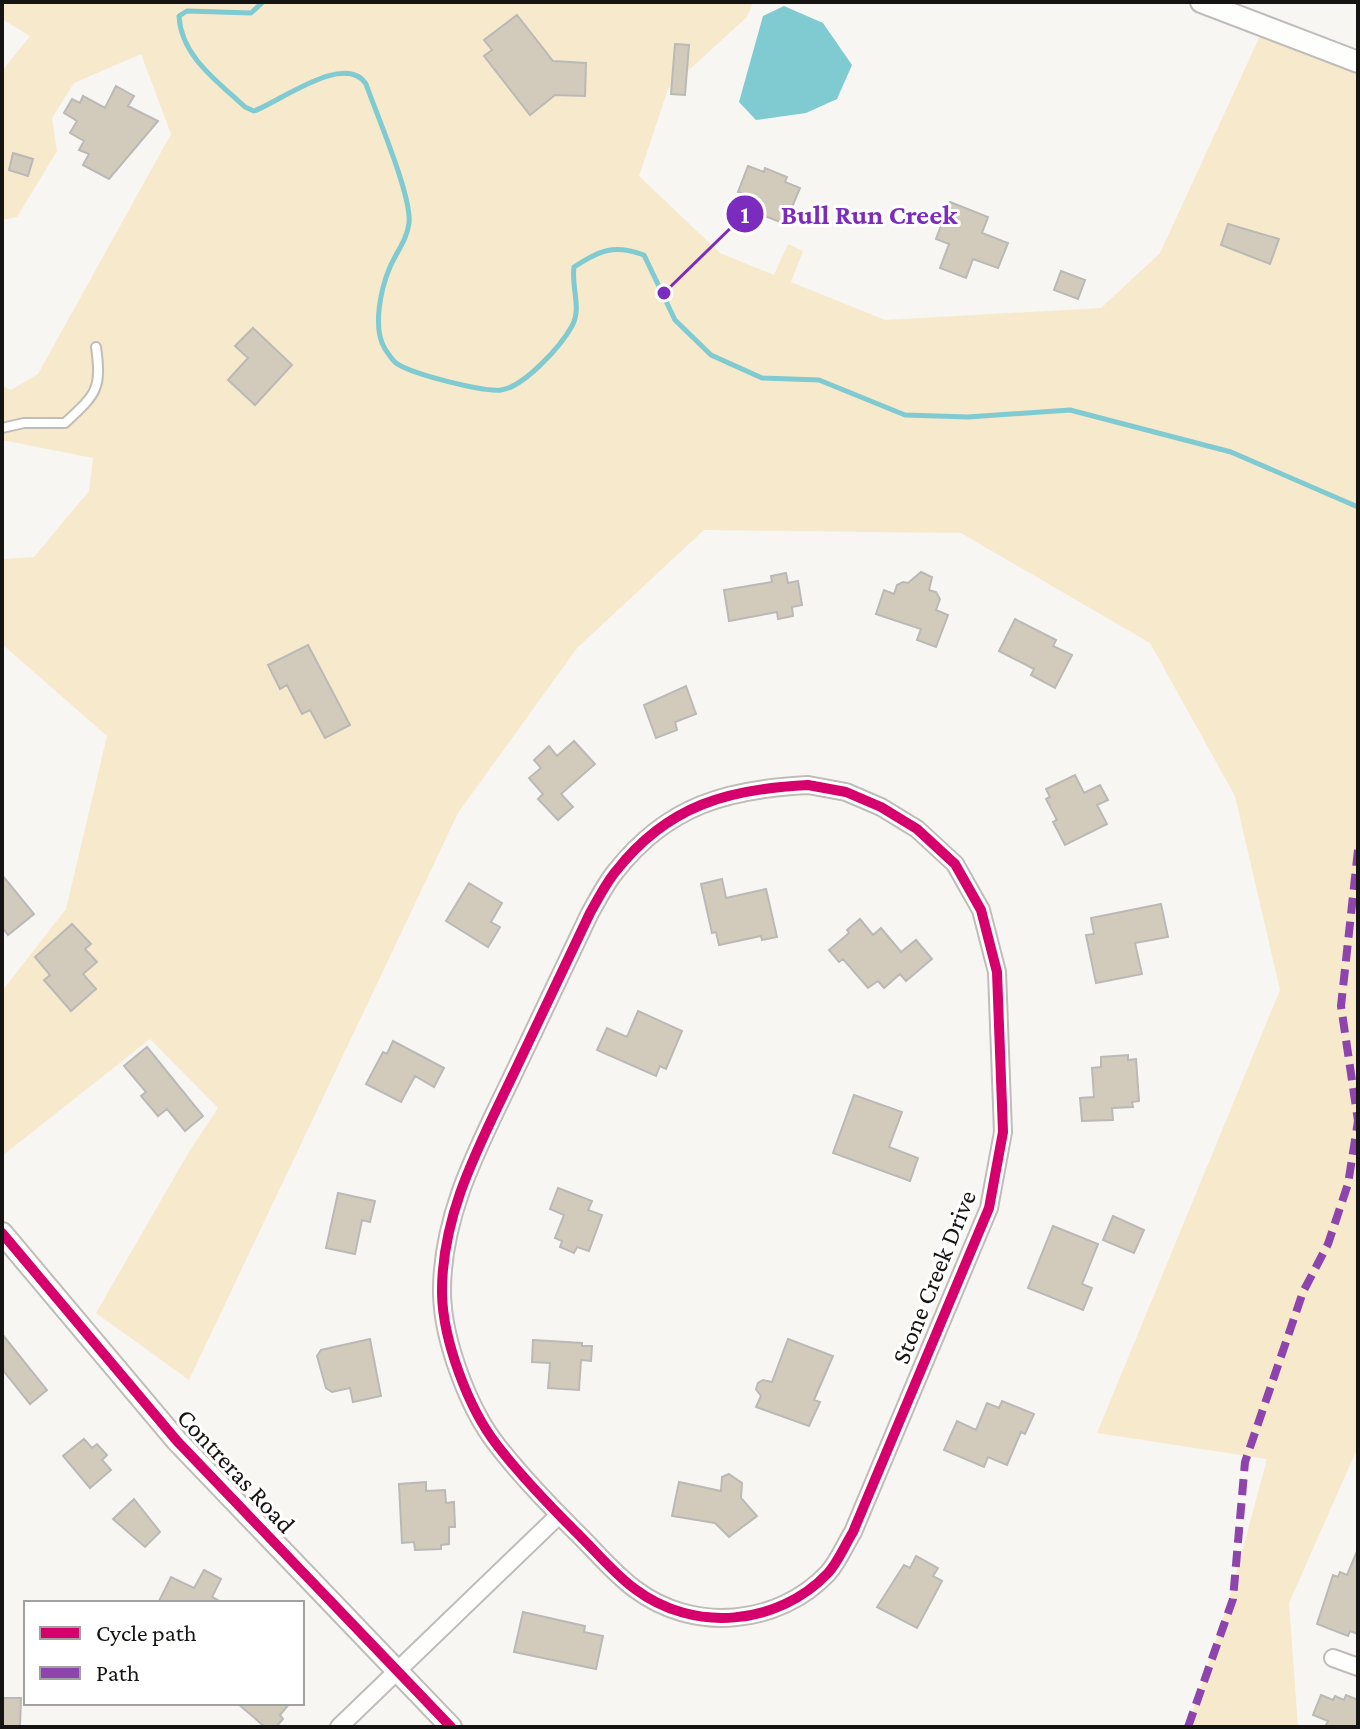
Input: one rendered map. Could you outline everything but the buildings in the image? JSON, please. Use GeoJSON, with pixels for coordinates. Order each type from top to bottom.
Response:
{"type":"FeatureCollection","features":[{"type":"Feature","properties":{"kind":"street"},"geometry":{"type":"LineString","coordinates":[[1201,2],[1358,62]]}},
{"type":"Feature","properties":{"kind":"street","name":"Stone Creek Drive"},"geometry":{"type":"LineString","coordinates":[[808,785],[846,792],[881,807],[917,829],[955,864],[981,910],[997,972],[1003,1132],[989,1208],[853,1532],[829,1572],[793,1602],[754,1615],[720,1620],[673,1610],[635,1590],[559,1515],[495,1443],[465,1389],[448,1342],[442,1295],[445,1244],[461,1187],[590,913],[615,872],[643,841],[672,819],[713,799],[764,788],[808,785]]}},
{"type":"Feature","properties":{"kind":"street","name":"Contreras Road"},"geometry":{"type":"LineString","coordinates":[[2,1233],[177,1441],[451,1727]]}},
{"type":"Feature","properties":{"kind":"street"},"geometry":{"type":"LineString","coordinates":[[339,1727],[559,1515]]}},
{"type":"Feature","properties":{"kind":"street"},"geometry":{"type":"LineString","coordinates":[[1333,1658],[1358,1667]]}},
{"type":"Feature","properties":{"kind":"lane"},"geometry":{"type":"LineString","coordinates":[[2,428],[24,423],[65,423],[85,404],[101,379],[96,347]]}},
{"type":"Feature","properties":{"kind":"shaded area"},"geometry":{"type":"Polygon","coordinates":[[[2,2],[753,2],[747,17],[668,89],[639,176],[720,253],[774,275],[788,244],[803,251],[791,282],[885,320],[1101,308],[1160,253],[1260,36],[1358,74],[1358,1447],[1289,1603],[1298,1727],[1192,1727],[1191,1716],[1228,1604],[1267,1459],[1097,1433],[1280,990],[1235,796],[1150,643],[961,533],[704,530],[577,648],[458,813],[189,1380],[96,1313],[190,1150],[218,1108],[150,1039],[2,1156],[2,991],[66,909],[107,736],[2,644],[2,559],[34,557],[89,491],[93,458],[2,440],[2,386],[11,390],[38,374],[171,134],[141,54],[74,83],[52,118],[57,151],[17,217],[2,220],[2,71],[30,36],[2,19],[2,2]]]}},
{"type":"Feature","properties":{"kind":"water"},"geometry":{"type":"Polygon","coordinates":[[[784,6],[823,23],[852,65],[837,99],[806,113],[756,120],[739,102],[763,16],[784,6]]]}},
{"type":"Feature","properties":{"kind":"waterway"},"geometry":{"type":"LineString","coordinates":[[263,2],[251,13],[187,11],[179,16],[181,30],[202,67],[245,107],[254,111],[328,76],[343,73],[356,76],[366,84],[399,175],[408,210],[408,229],[387,276],[378,319],[385,349],[395,362],[404,367],[431,377],[492,390],[501,390],[520,382],[560,344],[572,326],[576,312],[574,267],[608,250],[624,250],[644,255],[675,320],[711,355],[762,378],[819,380],[905,415],[968,417],[1070,410],[1231,452],[1358,507]]}},
{"type":"Feature","properties":{"kind":"marked path"},"geometry":{"type":"LineString","coordinates":[[1358,850],[1341,1006],[1358,1121]]}},
{"type":"Feature","properties":{"kind":"marked path"},"geometry":{"type":"LineString","coordinates":[[1188,1727],[1233,1599],[1245,1462],[1303,1292],[1328,1244],[1348,1184],[1358,1121]]}},
{"type":"Feature","properties":{"kind":"cycle path"},"geometry":{"type":"LineString","coordinates":[[808,785],[846,792],[881,807],[917,829],[955,864],[981,910],[997,972],[1003,1132],[989,1208],[853,1532],[838,1559],[808,1591],[785,1604],[760,1613],[708,1617],[683,1613],[658,1603],[627,1583],[544,1500],[497,1445],[476,1412],[452,1352],[443,1312],[443,1265],[455,1209],[475,1155],[590,913],[612,876],[657,830],[702,805],[752,791],[808,785]]}},
{"type":"Feature","properties":{"kind":"cycle path"},"geometry":{"type":"LineString","coordinates":[[2,1233],[177,1441],[451,1727]]}},
{"type":"Feature","properties":{"kind":"place","name":"Bull Run Creek"},"geometry":{"type":"Point","coordinates":[664,293]}}]}
